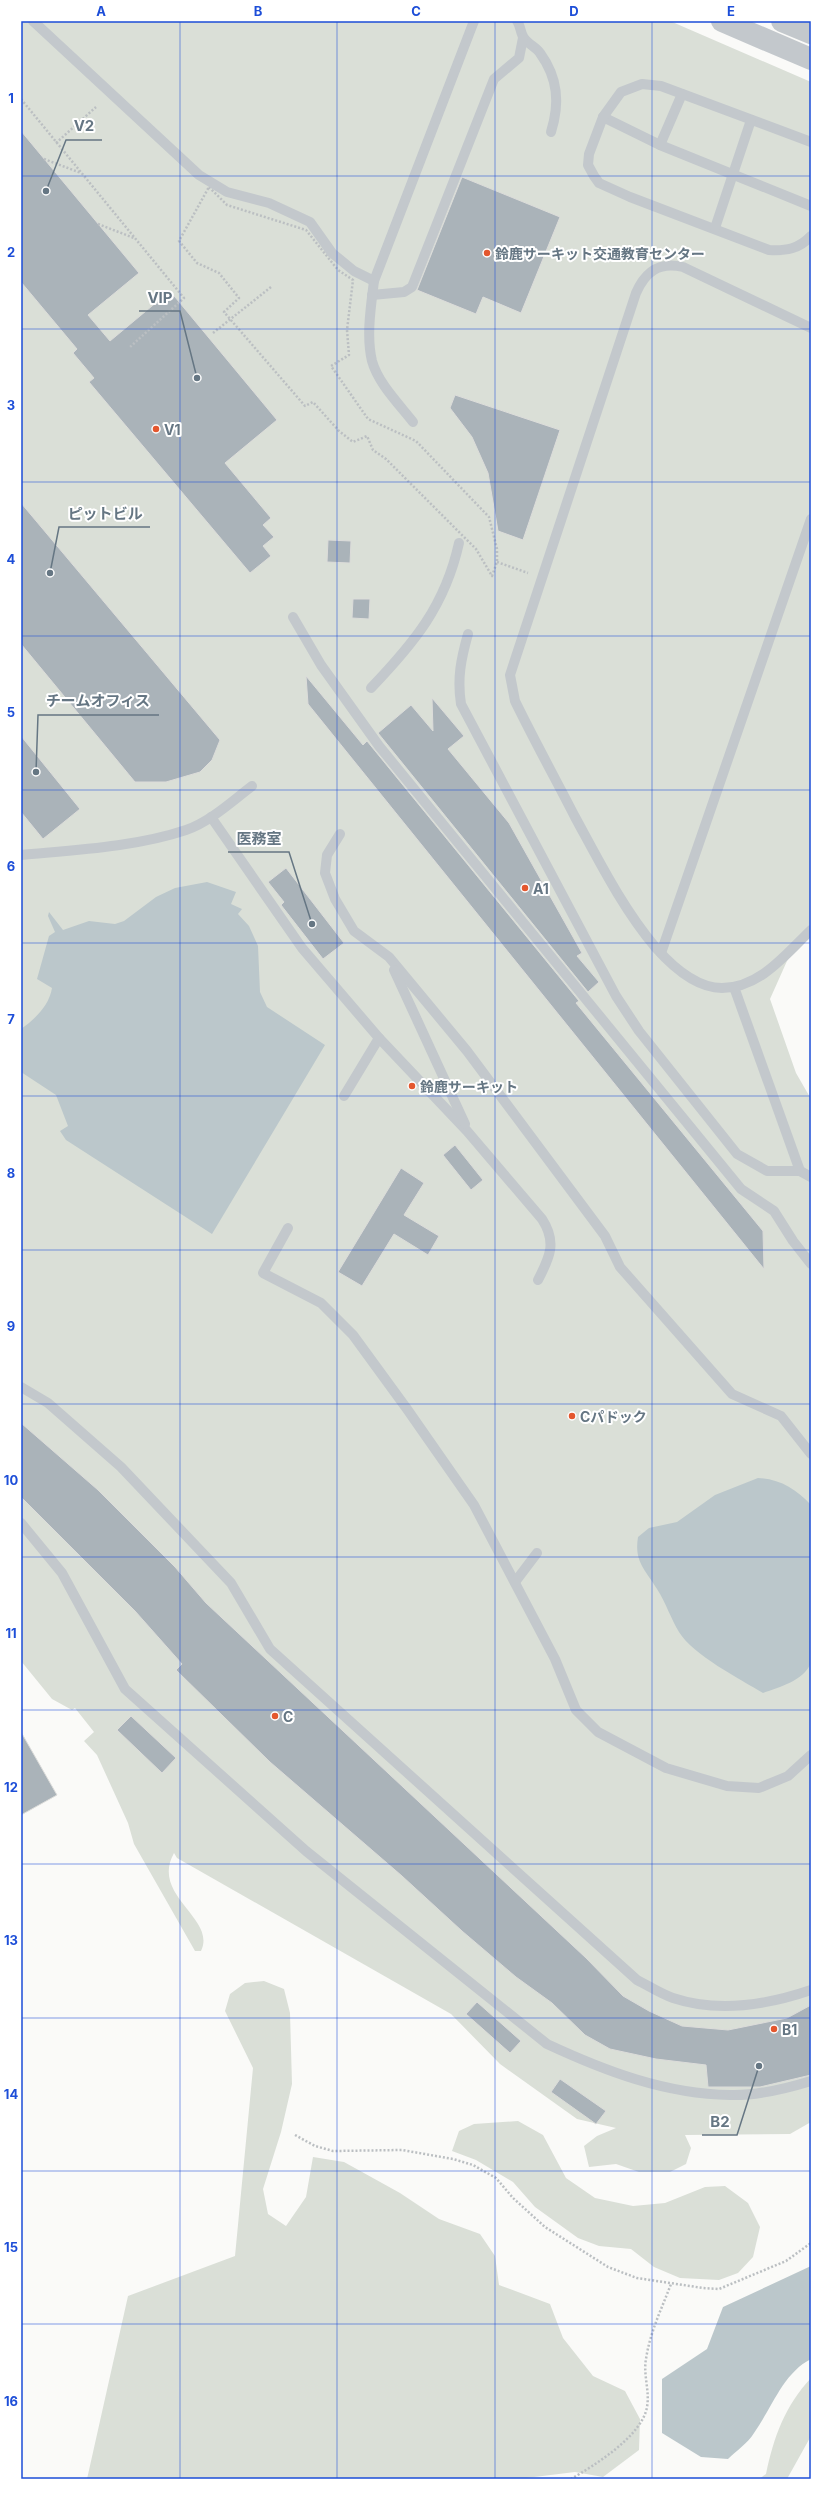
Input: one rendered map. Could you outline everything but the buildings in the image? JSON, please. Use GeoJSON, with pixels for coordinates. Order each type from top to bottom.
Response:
{"type":"FeatureCollection","features":[{"type":"Feature","properties":{"kind":"street"},"geometry":{"type":"LineString","coordinates":[[722,21],[811,59]]}},
{"type":"Feature","properties":{"kind":"street"},"geometry":{"type":"LineString","coordinates":[[782,21],[811,34]]}},
{"type":"Feature","properties":{"kind":"lane"},"geometry":{"type":"LineString","coordinates":[[33,21],[200,176],[227,192],[269,203],[310,222],[332,253],[354,271],[374,281]]}},
{"type":"Feature","properties":{"kind":"lane"},"geometry":{"type":"LineString","coordinates":[[413,422],[379,376],[372,360],[370,317],[374,281],[474,21]]}},
{"type":"Feature","properties":{"kind":"lane"},"geometry":{"type":"LineString","coordinates":[[372,295],[404,292],[412,287],[494,79],[519,58],[523,38],[517,21]]}},
{"type":"Feature","properties":{"kind":"lane"},"geometry":{"type":"LineString","coordinates":[[523,38],[539,51],[547,64],[557,89],[557,113],[551,132]]}},
{"type":"Feature","properties":{"kind":"lane"},"geometry":{"type":"LineString","coordinates":[[811,142],[661,86],[642,84],[621,92],[603,116],[589,154],[588,165],[600,183],[630,197],[715,228],[769,250],[786,251],[798,247],[811,236]]}},
{"type":"Feature","properties":{"kind":"lane"},"geometry":{"type":"LineString","coordinates":[[660,145],[682,94]]}},
{"type":"Feature","properties":{"kind":"lane"},"geometry":{"type":"LineString","coordinates":[[603,116],[660,145],[811,206]]}},
{"type":"Feature","properties":{"kind":"lane"},"geometry":{"type":"LineString","coordinates":[[715,228],[751,120]]}},
{"type":"Feature","properties":{"kind":"lane"},"geometry":{"type":"LineString","coordinates":[[811,328],[683,267],[664,265],[647,274],[636,293],[512,664],[510,675],[515,701],[602,868],[661,953],[680,970],[706,986],[734,987],[757,979],[811,930]]}},
{"type":"Feature","properties":{"kind":"lane"},"geometry":{"type":"LineString","coordinates":[[661,953],[811,519]]}},
{"type":"Feature","properties":{"kind":"lane"},"geometry":{"type":"LineString","coordinates":[[371,688],[410,647],[431,617],[453,570],[459,543]]}},
{"type":"Feature","properties":{"kind":"lane"},"geometry":{"type":"LineString","coordinates":[[293,617],[321,665],[379,746],[741,1188],[774,1211],[792,1242],[811,1264]]}},
{"type":"Feature","properties":{"kind":"lane"},"geometry":{"type":"LineString","coordinates":[[468,634],[459,666],[458,685],[461,704],[616,996],[639,1031],[737,1154],[767,1171],[800,1171],[811,1177]]}},
{"type":"Feature","properties":{"kind":"lane"},"geometry":{"type":"LineString","coordinates":[[21,855],[139,841],[186,830],[211,817],[252,786]]}},
{"type":"Feature","properties":{"kind":"lane"},"geometry":{"type":"LineString","coordinates":[[211,817],[286,928],[379,1038],[467,1131],[550,1231],[551,1247],[538,1280]]}},
{"type":"Feature","properties":{"kind":"lane"},"geometry":{"type":"LineString","coordinates":[[340,834],[327,855],[325,873],[335,899],[354,931],[389,957],[467,1051],[600,1229],[620,1267],[732,1394],[781,1416],[811,1454]]}},
{"type":"Feature","properties":{"kind":"lane"},"geometry":{"type":"LineString","coordinates":[[389,957],[467,1131]]}},
{"type":"Feature","properties":{"kind":"lane"},"geometry":{"type":"LineString","coordinates":[[734,987],[800,1171]]}},
{"type":"Feature","properties":{"kind":"lane"},"geometry":{"type":"LineString","coordinates":[[344,1096],[379,1038]]}},
{"type":"Feature","properties":{"kind":"lane"},"geometry":{"type":"LineString","coordinates":[[288,1228],[263,1273],[321,1303],[353,1335],[474,1505],[555,1659],[576,1710],[598,1732],[666,1768],[726,1786],[759,1788],[788,1776],[811,1755]]}},
{"type":"Feature","properties":{"kind":"lane"},"geometry":{"type":"LineString","coordinates":[[21,1387],[48,1403],[121,1467],[231,1584],[270,1649],[637,1980],[672,1998],[707,2006],[760,2003],[811,1990]]}},
{"type":"Feature","properties":{"kind":"lane"},"geometry":{"type":"LineString","coordinates":[[21,1523],[62,1573],[125,1689],[306,1851],[547,2044],[590,2064],[667,2088],[731,2095],[779,2090],[811,2081]]}},
{"type":"Feature","properties":{"kind":"lane"},"geometry":{"type":"LineString","coordinates":[[515,1582],[537,1553]]}},
{"type":"Feature","properties":{"kind":"path"},"geometry":{"type":"LineString","coordinates":[[21,100],[184,298],[130,347]]}},
{"type":"Feature","properties":{"kind":"path"},"geometry":{"type":"LineString","coordinates":[[56,143],[96,107]]}},
{"type":"Feature","properties":{"kind":"path"},"geometry":{"type":"LineString","coordinates":[[44,159],[81,173]]}},
{"type":"Feature","properties":{"kind":"path"},"geometry":{"type":"LineString","coordinates":[[209,187],[227,205],[306,230],[338,270],[353,280],[347,330],[349,355],[331,366],[368,419],[416,441],[489,517],[494,528],[497,562],[492,576],[476,549],[386,458],[373,450],[367,436],[353,442],[339,431],[312,402],[305,406],[230,320],[224,312],[239,298],[219,273],[197,263],[180,241],[209,187]]}},
{"type":"Feature","properties":{"kind":"path"},"geometry":{"type":"LineString","coordinates":[[98,224],[134,238]]}},
{"type":"Feature","properties":{"kind":"path"},"geometry":{"type":"LineString","coordinates":[[213,333],[271,287]]}},
{"type":"Feature","properties":{"kind":"path"},"geometry":{"type":"LineString","coordinates":[[497,562],[541,577]]}},
{"type":"Feature","properties":{"kind":"path"},"geometry":{"type":"LineString","coordinates":[[295,2135],[315,2146],[333,2151],[402,2150],[453,2159],[473,2165],[496,2178],[513,2198],[545,2226],[601,2263],[620,2273],[637,2278],[671,2284],[719,2289],[786,2261],[811,2243]]}},
{"type":"Feature","properties":{"kind":"path"},"geometry":{"type":"LineString","coordinates":[[571,2479],[630,2436],[642,2421],[647,2408],[645,2377],[650,2341],[671,2284]]}},
{"type":"Feature","properties":{"kind":"shaded area","name":"鈴鹿サーキット"},"geometry":{"type":"Polygon","coordinates":[[[21,21],[670,21],[811,82],[811,926],[787,961],[770,999],[796,1073],[811,1099],[811,2122],[790,2134],[685,2135],[691,2148],[686,2164],[670,2172],[639,2172],[616,2164],[589,2167],[584,2146],[597,2136],[616,2128],[577,2119],[500,2064],[451,2014],[177,1858],[174,1853],[169,1868],[170,1882],[176,1894],[200,1928],[203,1939],[201,1951],[195,1951],[134,1844],[128,1823],[97,1755],[84,1741],[94,1732],[75,1708],[72,1710],[52,1699],[21,1661],[21,21]]]}},
{"type":"Feature","properties":{"kind":"shaded area"},"geometry":{"type":"Polygon","coordinates":[[[207,882],[236,892],[231,904],[242,909],[238,914],[249,926],[258,946],[260,992],[267,1007],[325,1045],[212,1234],[66,1140],[60,1131],[68,1126],[56,1095],[21,1072],[21,1029],[41,1012],[48,1001],[52,988],[37,979],[49,936],[55,932],[48,916],[49,912],[63,930],[89,921],[115,924],[124,921],[156,897],[175,888],[207,882]]]}},
{"type":"Feature","properties":{"kind":"shaded area"},"geometry":{"type":"Polygon","coordinates":[[[758,1478],[773,1480],[787,1486],[811,1505],[811,1663],[803,1674],[797,1679],[784,1686],[763,1693],[706,1658],[686,1641],[673,1622],[660,1594],[642,1565],[639,1559],[637,1546],[638,1537],[649,1528],[677,1522],[715,1495],[758,1478]]]}},
{"type":"Feature","properties":{"kind":"shaded area"},"geometry":{"type":"Polygon","coordinates":[[[264,1981],[284,1989],[290,2013],[292,2084],[281,2132],[263,2189],[268,2214],[286,2226],[306,2197],[313,2157],[344,2162],[400,2193],[439,2219],[480,2234],[495,2256],[499,2285],[550,2304],[563,2338],[593,2376],[625,2391],[640,2419],[639,2450],[603,2477],[575,2472],[518,2479],[87,2479],[128,2296],[235,2256],[253,2068],[225,2011],[230,1994],[245,1983],[264,1981]]]}},
{"type":"Feature","properties":{"kind":"shaded area"},"geometry":{"type":"Polygon","coordinates":[[[518,2121],[543,2135],[566,2178],[595,2198],[633,2206],[665,2203],[705,2187],[725,2186],[748,2203],[760,2227],[753,2257],[738,2273],[719,2280],[680,2278],[654,2267],[631,2249],[599,2246],[578,2238],[535,2207],[513,2182],[476,2160],[452,2151],[459,2131],[474,2124],[518,2121]]]}},
{"type":"Feature","properties":{"kind":"shaded area"},"geometry":{"type":"Polygon","coordinates":[[[811,2266],[811,2359],[801,2365],[785,2382],[749,2440],[728,2459],[701,2457],[662,2433],[662,2379],[707,2349],[723,2307],[811,2266]]]}},
{"type":"Feature","properties":{"kind":"shaded area"},"geometry":{"type":"Polygon","coordinates":[[[811,2378],[811,2436],[787,2479],[759,2479],[766,2474],[777,2434],[787,2411],[794,2399],[811,2378]]]}},
{"type":"Feature","properties":{"kind":"place","name":"V2"},"geometry":{"type":"Point","coordinates":[46,191]}},
{"type":"Feature","properties":{"kind":"place","name":"鈴鹿サーキット交通教育センター"},"geometry":{"type":"Point","coordinates":[487,253]}},
{"type":"Feature","properties":{"kind":"place","name":"VIP"},"geometry":{"type":"Point","coordinates":[197,378]}},
{"type":"Feature","properties":{"kind":"place","name":"V1"},"geometry":{"type":"Point","coordinates":[156,429]}},
{"type":"Feature","properties":{"kind":"place","name":"ピットビル"},"geometry":{"type":"Point","coordinates":[50,573]}},
{"type":"Feature","properties":{"kind":"place","name":"チームオフィス"},"geometry":{"type":"Point","coordinates":[36,772]}},
{"type":"Feature","properties":{"kind":"place","name":"A1"},"geometry":{"type":"Point","coordinates":[525,888]}},
{"type":"Feature","properties":{"kind":"place","name":"医務室"},"geometry":{"type":"Point","coordinates":[312,924]}},
{"type":"Feature","properties":{"kind":"place","name":"鈴鹿サーキット"},"geometry":{"type":"Point","coordinates":[412,1086]}},
{"type":"Feature","properties":{"kind":"place","name":"Cパドック"},"geometry":{"type":"Point","coordinates":[572,1416]}},
{"type":"Feature","properties":{"kind":"place","name":"C"},"geometry":{"type":"Point","coordinates":[275,1716]}},
{"type":"Feature","properties":{"kind":"place","name":"B1"},"geometry":{"type":"Point","coordinates":[774,2029]}},
{"type":"Feature","properties":{"kind":"place","name":"B2"},"geometry":{"type":"Point","coordinates":[759,2066]}}]}
